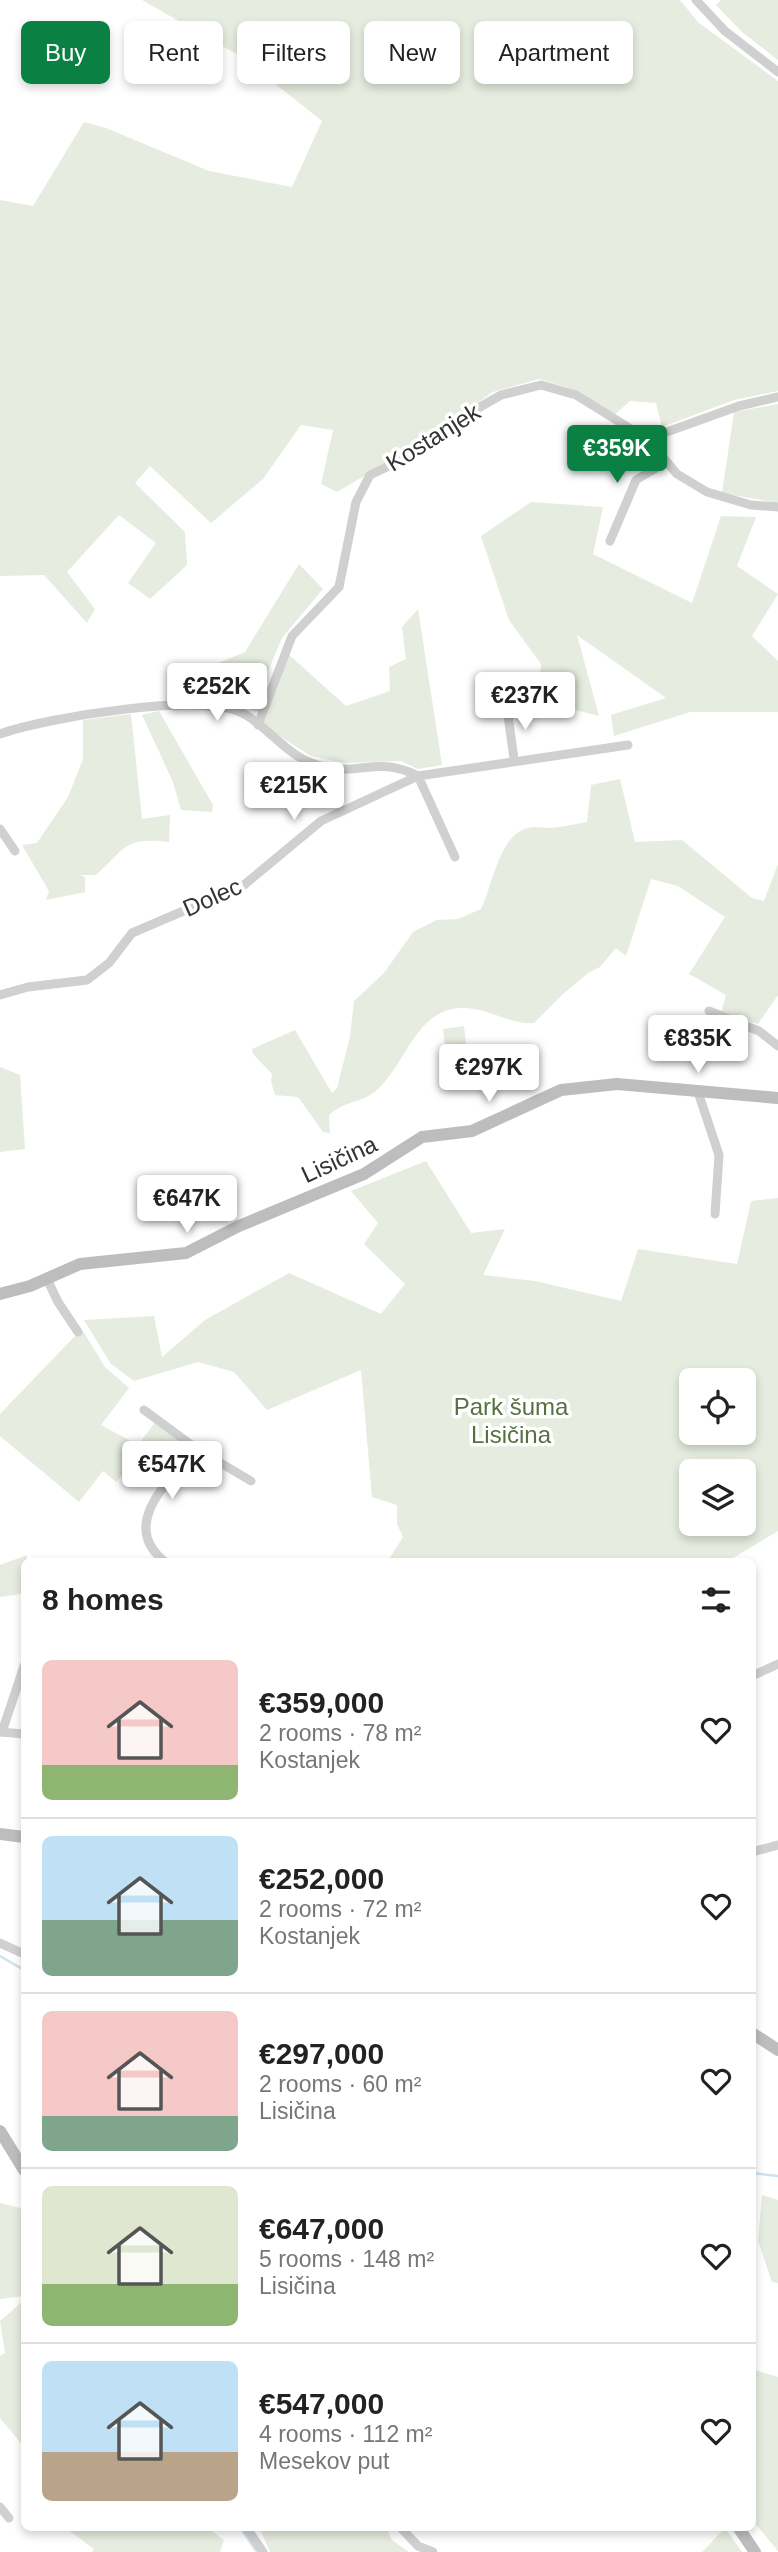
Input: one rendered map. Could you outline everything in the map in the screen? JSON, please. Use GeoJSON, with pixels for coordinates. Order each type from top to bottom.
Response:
{"type":"FeatureCollection","features":[{"type":"Feature","properties":{"kind":"street"},"geometry":{"type":"LineString","coordinates":[[696,0],[724,31],[778,72]]}},
{"type":"Feature","properties":{"kind":"street","name":"Kostanjek"},"geometry":{"type":"LineString","coordinates":[[258,725],[292,636],[339,587],[356,502],[370,475],[408,457],[454,422],[501,395],[541,385],[576,395],[647,439],[677,474],[707,492],[751,505],[778,507]]}},
{"type":"Feature","properties":{"kind":"street"},"geometry":{"type":"LineString","coordinates":[[647,439],[739,406],[778,397]]}},
{"type":"Feature","properties":{"kind":"street"},"geometry":{"type":"LineString","coordinates":[[610,541],[636,480],[666,461]]}},
{"type":"Feature","properties":{"kind":"street"},"geometry":{"type":"LineString","coordinates":[[0,734],[59,719],[126,708],[206,706],[245,714],[282,747],[323,767],[391,765],[418,776],[455,857]]}},
{"type":"Feature","properties":{"kind":"street"},"geometry":{"type":"LineString","coordinates":[[507,708],[514,759]]}},
{"type":"Feature","properties":{"kind":"street","name":"Dolec"},"geometry":{"type":"LineString","coordinates":[[0,995],[28,987],[86,980],[109,963],[132,933],[244,885],[321,821],[418,776],[514,759],[628,745]]}},
{"type":"Feature","properties":{"kind":"street"},"geometry":{"type":"LineString","coordinates":[[0,829],[15,851]]}},
{"type":"Feature","properties":{"kind":"street"},"geometry":{"type":"LineString","coordinates":[[709,1011],[759,1031],[778,1046]]}},
{"type":"Feature","properties":{"kind":"street","name":"Lisičina"},"geometry":{"type":"LineString","coordinates":[[0,1294],[80,1265],[186,1253],[239,1226],[364,1174],[422,1137],[472,1130],[551,1092],[576,1086],[606,1084],[778,1098]]}},
{"type":"Feature","properties":{"kind":"street"},"geometry":{"type":"LineString","coordinates":[[698,1092],[719,1155],[715,1214]]}},
{"type":"Feature","properties":{"kind":"street"},"geometry":{"type":"LineString","coordinates":[[47,1279],[58,1302],[78,1332]]}},
{"type":"Feature","properties":{"kind":"street"},"geometry":{"type":"LineString","coordinates":[[144,1410],[197,1449],[251,1480]]}},
{"type":"Feature","properties":{"kind":"street"},"geometry":{"type":"LineString","coordinates":[[162,1558],[151,1543],[146,1514],[153,1500],[197,1449]]}},
{"type":"Feature","properties":{"kind":"street"},"geometry":{"type":"LineString","coordinates":[[756,1674],[778,1664]]}},
{"type":"Feature","properties":{"kind":"street"},"geometry":{"type":"LineString","coordinates":[[21,1675],[1,1732],[21,1734]]}},
{"type":"Feature","properties":{"kind":"street"},"geometry":{"type":"LineString","coordinates":[[0,1834],[21,1837]]}},
{"type":"Feature","properties":{"kind":"street"},"geometry":{"type":"LineString","coordinates":[[756,1851],[778,1845]]}},
{"type":"Feature","properties":{"kind":"street"},"geometry":{"type":"LineString","coordinates":[[0,1943],[21,1953]]}},
{"type":"Feature","properties":{"kind":"street"},"geometry":{"type":"LineString","coordinates":[[756,2036],[778,2050]]}},
{"type":"Feature","properties":{"kind":"street"},"geometry":{"type":"LineString","coordinates":[[0,2131],[21,2165]]}},
{"type":"Feature","properties":{"kind":"street"},"geometry":{"type":"LineString","coordinates":[[0,2507],[9,2518]]}},
{"type":"Feature","properties":{"kind":"street"},"geometry":{"type":"LineString","coordinates":[[249,2531],[263,2552]]}},
{"type":"Feature","properties":{"kind":"street"},"geometry":{"type":"LineString","coordinates":[[404,2531],[418,2546],[433,2552]]}},
{"type":"Feature","properties":{"kind":"street"},"geometry":{"type":"LineString","coordinates":[[741,2531],[755,2552]]}},
{"type":"Feature","properties":{"kind":"green space"},"geometry":{"type":"Polygon","coordinates":[[[142,0],[680,0],[698,22],[778,81],[778,391],[734,400],[662,427],[656,403],[630,401],[612,417],[569,388],[539,379],[493,392],[409,450],[337,492],[321,484],[333,430],[301,425],[263,479],[211,523],[150,466],[135,483],[185,532],[187,565],[150,599],[128,583],[156,543],[119,515],[67,572],[95,609],[87,623],[44,575],[0,576],[0,200],[33,206],[84,122],[106,128],[209,171],[292,187],[322,121],[275,84],[350,84],[350,21],[237,21],[237,54],[223,46],[223,21],[179,21],[142,0]]]}},
{"type":"Feature","properties":{"kind":"green space"},"geometry":{"type":"Polygon","coordinates":[[[721,0],[778,0],[778,60],[742,32],[716,5],[721,0]]]}},
{"type":"Feature","properties":{"kind":"green space"},"geometry":{"type":"Polygon","coordinates":[[[778,404],[778,503],[722,493],[734,412],[778,404]]]}},
{"type":"Feature","properties":{"kind":"green space"},"geometry":{"type":"Polygon","coordinates":[[[531,502],[603,507],[593,554],[692,603],[721,516],[756,517],[737,566],[778,594],[752,636],[778,661],[778,712],[690,712],[614,736],[611,715],[666,698],[577,635],[599,716],[538,700],[541,664],[509,620],[481,536],[531,502]]]}},
{"type":"Feature","properties":{"kind":"green space"},"geometry":{"type":"Polygon","coordinates":[[[299,564],[323,589],[282,638],[258,695],[265,714],[196,693],[197,672],[245,652],[299,564]]]}},
{"type":"Feature","properties":{"kind":"green space"},"geometry":{"type":"Polygon","coordinates":[[[418,609],[442,765],[418,769],[401,761],[346,763],[311,756],[262,725],[287,653],[346,706],[390,691],[389,667],[406,659],[402,627],[418,609]]]}},
{"type":"Feature","properties":{"kind":"green space"},"geometry":{"type":"Polygon","coordinates":[[[159,711],[213,805],[212,812],[181,810],[173,782],[142,715],[159,711]]]}},
{"type":"Feature","properties":{"kind":"green space"},"geometry":{"type":"Polygon","coordinates":[[[131,714],[142,819],[170,815],[169,842],[143,841],[127,846],[96,875],[80,875],[85,877],[85,892],[46,900],[49,891],[22,845],[37,843],[68,797],[83,759],[83,720],[131,714]]]}},
{"type":"Feature","properties":{"kind":"green space"},"geometry":{"type":"Polygon","coordinates":[[[620,779],[635,842],[682,840],[752,898],[764,901],[778,864],[778,995],[758,1024],[721,1013],[726,995],[689,974],[725,917],[678,886],[651,879],[626,956],[616,948],[600,967],[588,973],[562,995],[534,1023],[516,1021],[471,1008],[446,1011],[433,1018],[413,1039],[379,1088],[367,1097],[342,1106],[329,1115],[330,1133],[323,1132],[298,1097],[275,1095],[272,1074],[253,1054],[252,1049],[295,1030],[332,1093],[337,1088],[350,1037],[354,1001],[384,973],[413,932],[437,920],[458,919],[481,909],[498,862],[510,840],[518,832],[531,827],[550,828],[587,822],[591,785],[620,779]]]}},
{"type":"Feature","properties":{"kind":"green space"},"geometry":{"type":"Polygon","coordinates":[[[464,1026],[466,1046],[445,1048],[443,1029],[464,1026]]]}},
{"type":"Feature","properties":{"kind":"green space"},"geometry":{"type":"Polygon","coordinates":[[[0,1067],[20,1075],[25,1149],[0,1152],[0,1067]]]}},
{"type":"Feature","properties":{"kind":"green space","name":"Park šuma Lisičina"},"geometry":{"type":"Polygon","coordinates":[[[426,1161],[471,1233],[505,1229],[483,1275],[535,1281],[621,1301],[638,1249],[737,1264],[751,1201],[778,1198],[778,1531],[733,1558],[390,1558],[403,1537],[397,1524],[397,1505],[372,1497],[361,1370],[267,1410],[234,1372],[198,1362],[134,1381],[111,1364],[84,1320],[154,1316],[162,1357],[205,1320],[289,1273],[381,1314],[405,1284],[364,1244],[378,1223],[351,1191],[426,1161]]]}},
{"type":"Feature","properties":{"kind":"green space"},"geometry":{"type":"Polygon","coordinates":[[[83,1331],[105,1367],[129,1388],[101,1425],[138,1445],[156,1421],[193,1444],[168,1479],[139,1456],[116,1482],[103,1471],[79,1502],[0,1436],[0,1414],[74,1337],[83,1331]]]}},
{"type":"Feature","properties":{"kind":"green space"},"geometry":{"type":"Polygon","coordinates":[[[27,1555],[27,1558],[21,1558],[21,1594],[0,1597],[0,1565],[27,1555]]]}},
{"type":"Feature","properties":{"kind":"green space"},"geometry":{"type":"Polygon","coordinates":[[[762,2195],[778,2200],[778,2283],[772,2282],[758,2241],[762,2195]]]}},
{"type":"Feature","properties":{"kind":"green space"},"geometry":{"type":"Polygon","coordinates":[[[0,2203],[21,2208],[21,2296],[0,2299],[0,2203]]]}},
{"type":"Feature","properties":{"kind":"green space"},"geometry":{"type":"Polygon","coordinates":[[[21,2303],[21,2443],[0,2418],[0,2356],[5,2353],[0,2321],[21,2303]]]}},
{"type":"Feature","properties":{"kind":"green space"},"geometry":{"type":"Polygon","coordinates":[[[756,2370],[778,2377],[778,2551],[756,2525],[756,2370]]]}},
{"type":"Feature","properties":{"kind":"green space"},"geometry":{"type":"Polygon","coordinates":[[[69,2531],[212,2531],[224,2540],[220,2552],[92,2552],[94,2549],[69,2531]]]}},
{"type":"Feature","properties":{"kind":"green space"},"geometry":{"type":"Polygon","coordinates":[[[261,2531],[388,2531],[392,2540],[409,2552],[270,2552],[261,2531]]]}},
{"type":"Feature","properties":{"kind":"green space"},"geometry":{"type":"Polygon","coordinates":[[[722,2531],[727,2531],[742,2552],[702,2552],[722,2531]]]}},
{"type":"Feature","properties":{"kind":"waterway"},"geometry":{"type":"LineString","coordinates":[[0,1956],[21,1968]]}},
{"type":"Feature","properties":{"kind":"waterway"},"geometry":{"type":"LineString","coordinates":[[756,2173],[778,2176]]}},
{"type":"Feature","properties":{"kind":"waterway"},"geometry":{"type":"LineString","coordinates":[[243,2531],[257,2552]]}}]}
